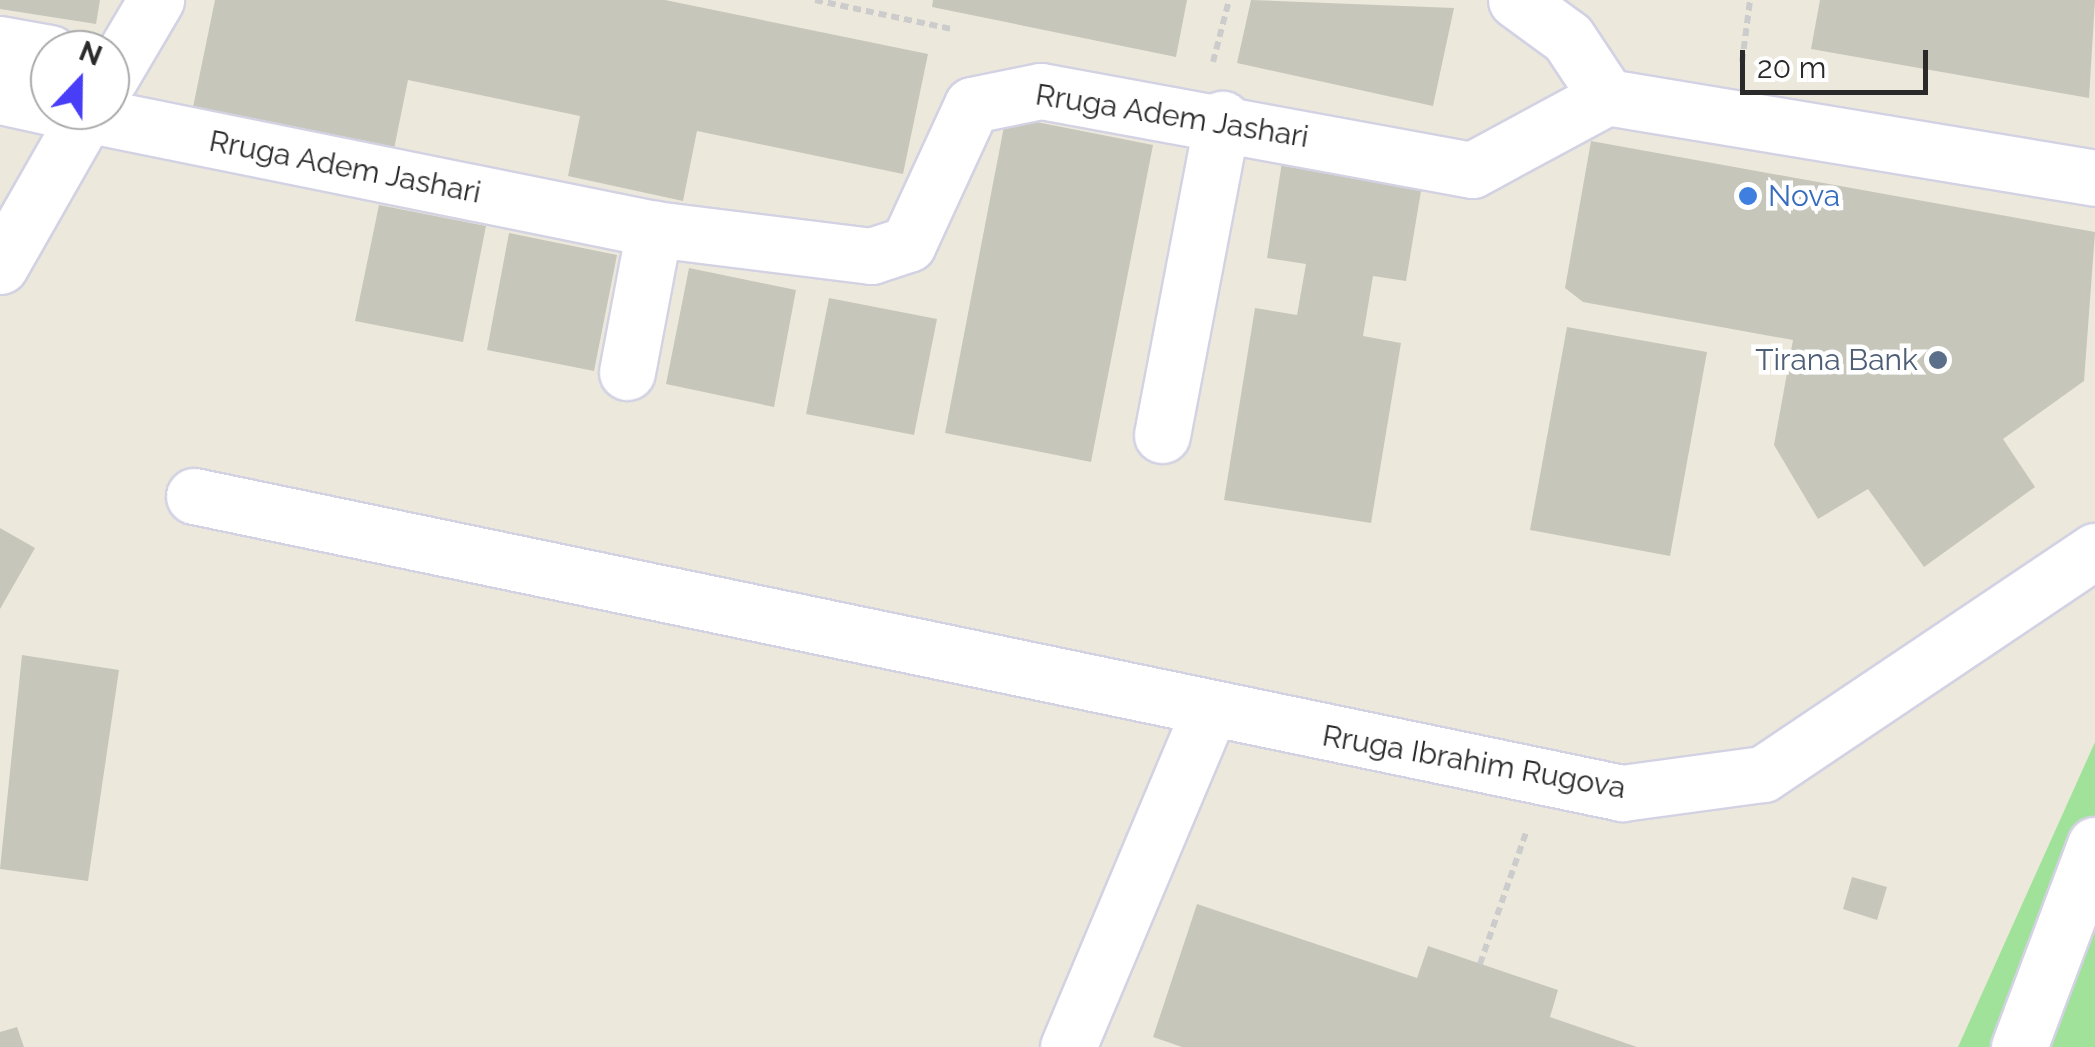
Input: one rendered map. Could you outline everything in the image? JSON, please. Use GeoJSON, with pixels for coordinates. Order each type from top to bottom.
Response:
{"type":"FeatureCollection","features":[{"type":"Feature","properties":{"kind":"street"},"geometry":{"type":"LineString","coordinates":[[130,37],[156,0]]}},
{"type":"Feature","properties":{"kind":"street"},"geometry":{"type":"LineString","coordinates":[[1516,0],[1568,38],[1607,96],[2095,178]]}},
{"type":"Feature","properties":{"kind":"street"},"geometry":{"type":"LineString","coordinates":[[0,44],[30,49]]}},
{"type":"Feature","properties":{"kind":"street","name":"Rruga Adem Jashari"},"geometry":{"type":"LineString","coordinates":[[130,103],[654,230],[871,256],[908,244],[972,105],[996,94],[1041,91],[1215,98],[1472,170],[1607,96]]}},
{"type":"Feature","properties":{"kind":"street","name":"Rruga Adem Jashari"},"geometry":{"type":"LineString","coordinates":[[0,96],[30,95]]}},
{"type":"Feature","properties":{"kind":"street"},"geometry":{"type":"LineString","coordinates":[[1162,434],[1215,98]]}},
{"type":"Feature","properties":{"kind":"street"},"geometry":{"type":"LineString","coordinates":[[0,266],[71,130]]}},
{"type":"Feature","properties":{"kind":"street"},"geometry":{"type":"LineString","coordinates":[[626,372],[654,230]]}},
{"type":"Feature","properties":{"kind":"street","name":"Rruga Ibrahim Rugova"},"geometry":{"type":"LineString","coordinates":[[194,496],[1209,712],[1622,793],[1699,789],[1763,774],[2095,551]]}},
{"type":"Feature","properties":{"kind":"street"},"geometry":{"type":"LineString","coordinates":[[1068,1047],[1209,712]]}},
{"type":"Feature","properties":{"kind":"street"},"geometry":{"type":"LineString","coordinates":[[2019,1047],[2095,845]]}},
{"type":"Feature","properties":{"kind":"path"},"geometry":{"type":"LineString","coordinates":[[815,0],[952,29]]}},
{"type":"Feature","properties":{"kind":"path"},"geometry":{"type":"LineString","coordinates":[[1215,98],[1229,0]]}},
{"type":"Feature","properties":{"kind":"path"},"geometry":{"type":"LineString","coordinates":[[1480,964],[1527,831]]}},
{"type":"Feature","properties":{"kind":"green space"},"geometry":{"type":"Polygon","coordinates":[[[2095,742],[2095,1047],[1958,1047],[2095,742]]]}},
{"type":"Feature","properties":{"kind":"building"},"geometry":{"type":"Polygon","coordinates":[[[0,0],[100,0],[96,24],[0,9],[0,0]]]}},
{"type":"Feature","properties":{"kind":"building"},"geometry":{"type":"Polygon","coordinates":[[[215,0],[665,0],[928,54],[903,174],[697,131],[683,201],[568,176],[580,116],[408,80],[393,154],[192,112],[215,0]]]}},
{"type":"Feature","properties":{"kind":"building"},"geometry":{"type":"Polygon","coordinates":[[[933,0],[1187,0],[1176,57],[932,7],[933,0]]]}},
{"type":"Feature","properties":{"kind":"building"},"geometry":{"type":"Polygon","coordinates":[[[1251,0],[1454,8],[1433,106],[1237,63],[1251,0]]]}},
{"type":"Feature","properties":{"kind":"building"},"geometry":{"type":"Polygon","coordinates":[[[1820,0],[2095,0],[2089,98],[1811,49],[1820,0]]]}},
{"type":"Feature","properties":{"kind":"building"},"geometry":{"type":"Polygon","coordinates":[[[1006,116],[1153,145],[1091,462],[945,433],[1006,116]]]}},
{"type":"Feature","properties":{"kind":"building","name":"Tirana Bank"},"geometry":{"type":"Polygon","coordinates":[[[1591,141],[2095,232],[2084,381],[2003,439],[2035,487],[1924,567],[1868,489],[1818,519],[1774,445],[1793,340],[1583,302],[1565,288],[1591,141]]]}},
{"type":"Feature","properties":{"kind":"building"},"geometry":{"type":"Polygon","coordinates":[[[1282,162],[1422,185],[1406,281],[1373,276],[1363,336],[1401,343],[1371,523],[1224,500],[1255,308],[1297,315],[1306,264],[1267,258],[1282,162]]]}},
{"type":"Feature","properties":{"kind":"building"},"geometry":{"type":"Polygon","coordinates":[[[379,205],[486,226],[463,342],[355,321],[379,205]]]}},
{"type":"Feature","properties":{"kind":"building"},"geometry":{"type":"Polygon","coordinates":[[[509,233],[617,255],[594,371],[487,350],[509,233]]]}},
{"type":"Feature","properties":{"kind":"building"},"geometry":{"type":"Polygon","coordinates":[[[689,268],[796,290],[774,407],[666,384],[689,268]]]}},
{"type":"Feature","properties":{"kind":"building"},"geometry":{"type":"Polygon","coordinates":[[[829,298],[937,319],[914,435],[806,414],[829,298]]]}},
{"type":"Feature","properties":{"kind":"building"},"geometry":{"type":"Polygon","coordinates":[[[1567,327],[1707,352],[1670,556],[1530,530],[1567,327]]]}},
{"type":"Feature","properties":{"kind":"building"},"geometry":{"type":"Polygon","coordinates":[[[0,528],[35,548],[0,609],[0,528]]]}},
{"type":"Feature","properties":{"kind":"building"},"geometry":{"type":"Polygon","coordinates":[[[22,655],[119,670],[88,881],[0,869],[22,655]]]}},
{"type":"Feature","properties":{"kind":"building"},"geometry":{"type":"Polygon","coordinates":[[[1852,877],[1887,887],[1877,920],[1843,909],[1852,877]]]}},
{"type":"Feature","properties":{"kind":"building"},"geometry":{"type":"Polygon","coordinates":[[[1197,904],[1417,978],[1428,946],[1558,990],[1550,1017],[1637,1047],[1182,1047],[1153,1037],[1197,904]]]}},
{"type":"Feature","properties":{"kind":"building"},"geometry":{"type":"Polygon","coordinates":[[[17,1027],[24,1047],[0,1047],[0,1032],[17,1027]]]}},
{"type":"Feature","properties":{"kind":"place","name":"Nova"},"geometry":{"type":"Point","coordinates":[1748,196]}},
{"type":"Feature","properties":{"kind":"place","name":"Tirana Bank"},"geometry":{"type":"Point","coordinates":[1938,360]}}]}
